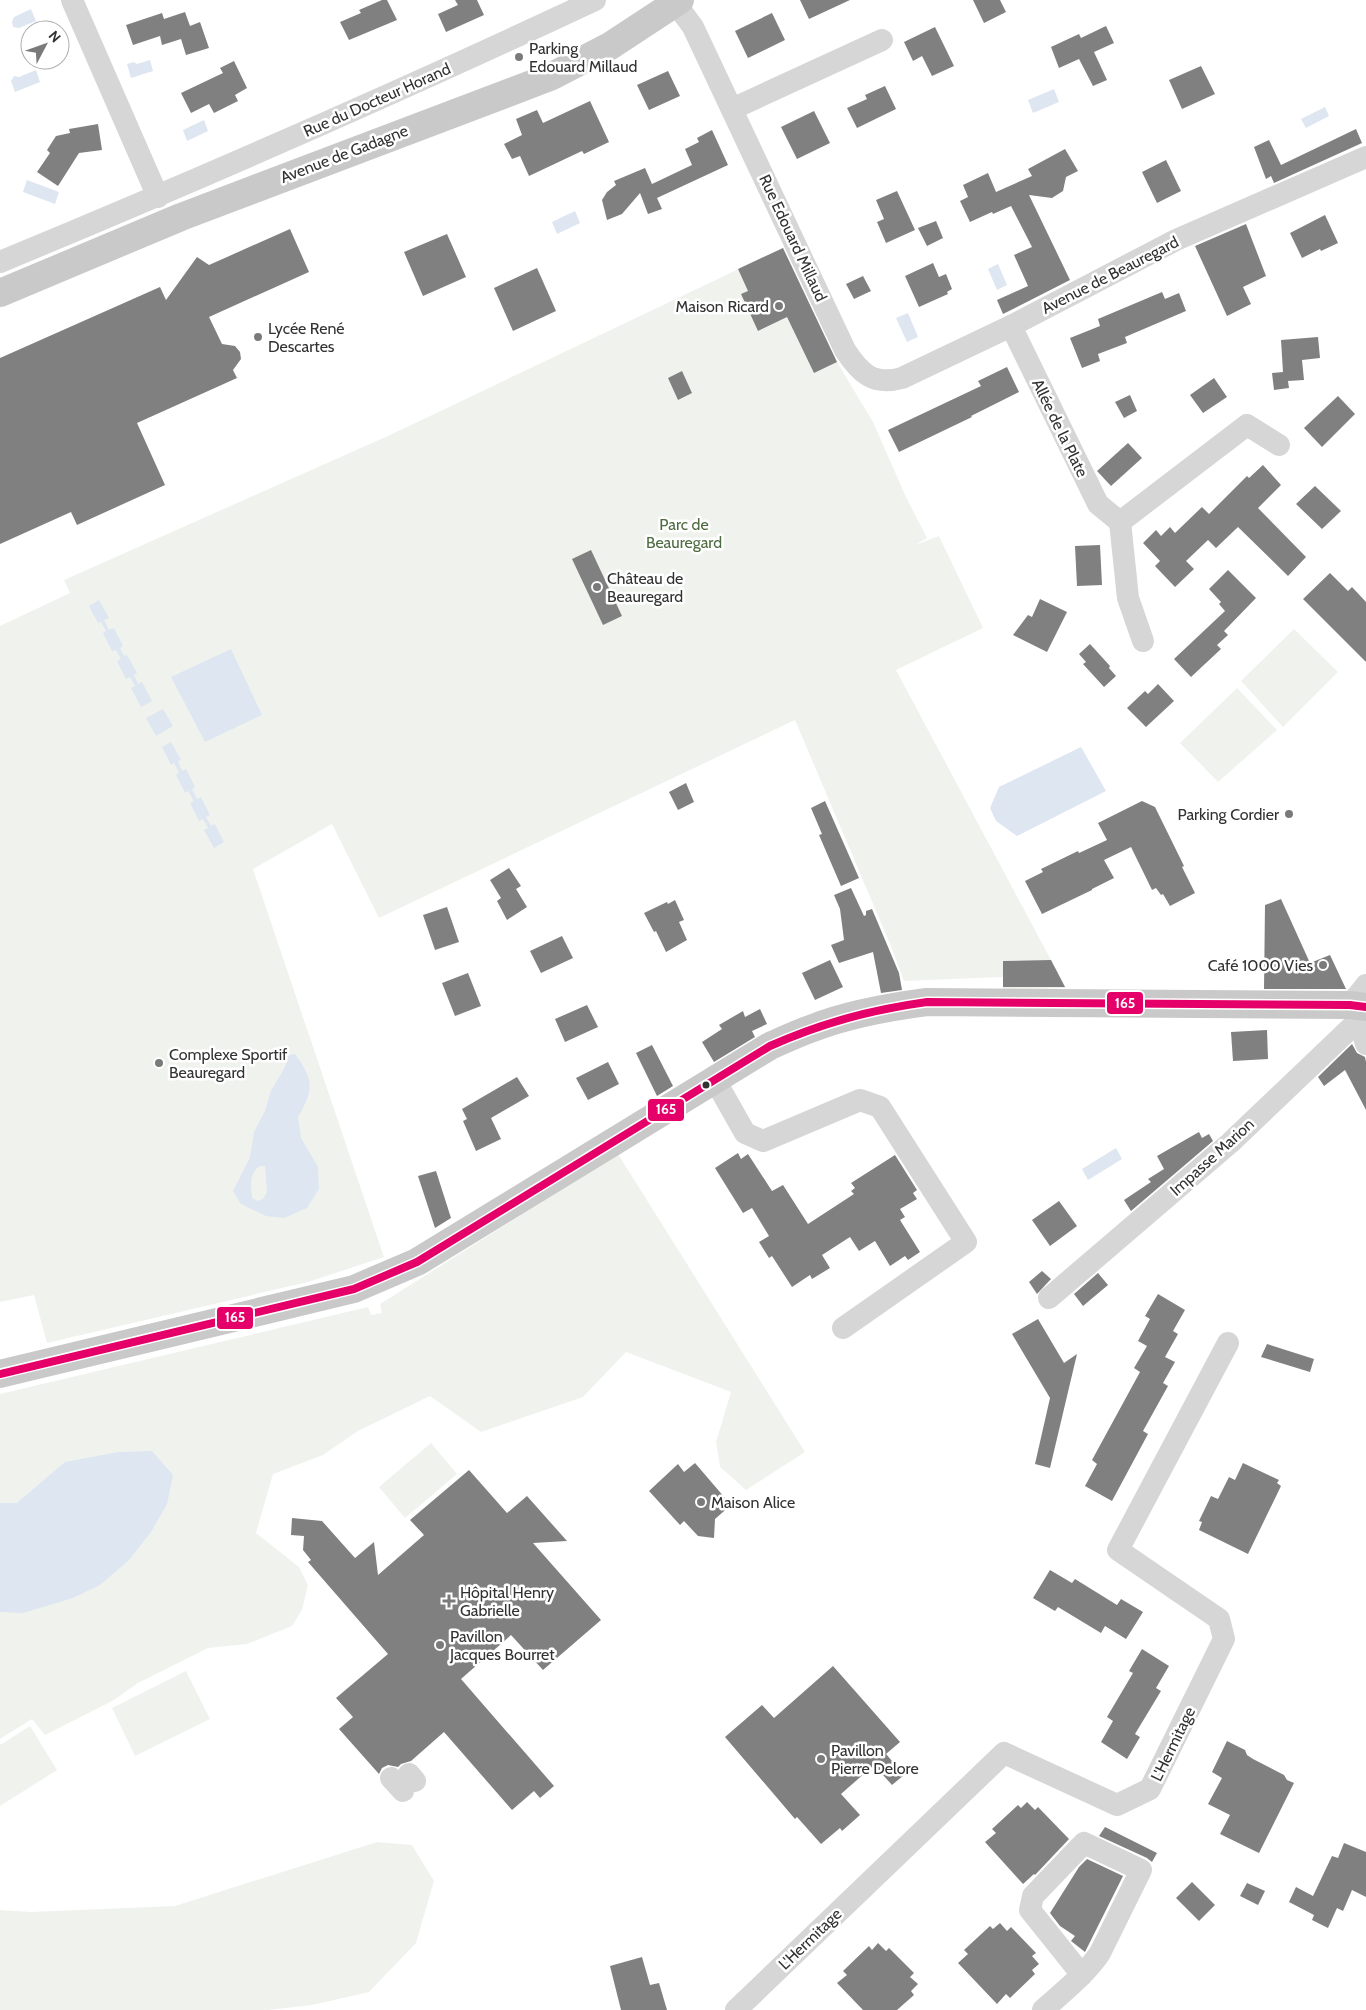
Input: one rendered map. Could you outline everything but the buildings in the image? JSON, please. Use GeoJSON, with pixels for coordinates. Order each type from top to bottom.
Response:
{"type":"FeatureCollection","features":[{"type":"Feature","properties":{"kind":"main road","name":"Avenue de Gadagne"},"geometry":{"type":"LineString","coordinates":[[0,293],[189,214],[550,77],[610,46],[676,1]]}},
{"type":"Feature","properties":{"kind":"main road"},"geometry":{"type":"LineString","coordinates":[[0,1374],[354,1289],[417,1262],[770,1046],[813,1027],[890,1007],[927,1002],[1361,1005]]}},
{"type":"Feature","properties":{"kind":"street"},"geometry":{"type":"LineString","coordinates":[[72,0],[158,196]]}},
{"type":"Feature","properties":{"kind":"street","name":"Rue du Docteur Horand"},"geometry":{"type":"LineString","coordinates":[[0,262],[158,196],[449,68],[595,0]]}},
{"type":"Feature","properties":{"kind":"street","name":"Rue Edouard Millaud"},"geometry":{"type":"LineString","coordinates":[[676,1],[693,27],[845,350],[856,367]]}},
{"type":"Feature","properties":{"kind":"street"},"geometry":{"type":"LineString","coordinates":[[732,109],[882,40]]}},
{"type":"Feature","properties":{"kind":"street","name":"Avenue de Beauregard"},"geometry":{"type":"LineString","coordinates":[[856,367],[873,379],[887,382],[902,378],[1011,326],[1176,240],[1366,157]]}},
{"type":"Feature","properties":{"kind":"street","name":"Allée de la Plate"},"geometry":{"type":"LineString","coordinates":[[1011,326],[1098,504],[1120,522]]}},
{"type":"Feature","properties":{"kind":"street"},"geometry":{"type":"LineString","coordinates":[[1143,641],[1128,598],[1120,522],[1247,424],[1279,445]]}},
{"type":"Feature","properties":{"kind":"street"},"geometry":{"type":"LineString","coordinates":[[1361,1005],[1366,1044]]}},
{"type":"Feature","properties":{"kind":"street","name":"Impasse Marion"},"geometry":{"type":"LineString","coordinates":[[1049,1298],[1230,1143],[1361,1005]]}},
{"type":"Feature","properties":{"kind":"street"},"geometry":{"type":"LineString","coordinates":[[715,1080],[745,1133],[763,1141],[860,1100],[880,1107],[966,1242],[843,1328]]}},
{"type":"Feature","properties":{"kind":"street","name":"L'Hermitage"},"geometry":{"type":"LineString","coordinates":[[736,2010],[1004,1753],[1117,1805],[1150,1789],[1224,1639],[1219,1619],[1118,1550],[1228,1343]]}},
{"type":"Feature","properties":{"kind":"street"},"geometry":{"type":"LineString","coordinates":[[1043,2010],[1082,1975],[1100,1953],[1141,1870],[1084,1843],[1033,1896],[1030,1910],[1082,1975]]}},
{"type":"Feature","properties":{"kind":"green space","name":"Parc de Beauregard"},"geometry":{"type":"Polygon","coordinates":[[[783,248],[837,362],[873,422],[906,497],[927,538],[915,545],[939,536],[983,628],[896,670],[1066,988],[1003,990],[1003,977],[904,981],[795,720],[379,918],[332,824],[253,869],[384,1257],[308,1282],[47,1343],[34,1295],[0,1302],[0,626],[70,593],[64,580],[390,435],[783,248]]]}},
{"type":"Feature","properties":{"kind":"green space"},"geometry":{"type":"Polygon","coordinates":[[[1294,629],[1338,672],[1283,727],[1241,681],[1294,629]]]}},
{"type":"Feature","properties":{"kind":"green space"},"geometry":{"type":"Polygon","coordinates":[[[1237,688],[1277,730],[1218,782],[1180,743],[1237,688]]]}},
{"type":"Feature","properties":{"kind":"green space"},"geometry":{"type":"Polygon","coordinates":[[[618,1154],[805,1452],[746,1490],[720,1467],[716,1442],[731,1392],[626,1352],[583,1397],[481,1432],[430,1396],[358,1431],[323,1455],[273,1474],[256,1533],[299,1567],[308,1585],[302,1610],[292,1626],[247,1644],[208,1648],[138,1683],[114,1700],[45,1735],[32,1719],[0,1739],[0,1394],[368,1307],[371,1315],[382,1313],[380,1304],[618,1154]]]}},
{"type":"Feature","properties":{"kind":"green space"},"geometry":{"type":"Polygon","coordinates":[[[431,1443],[457,1474],[405,1518],[379,1487],[431,1443]]]}},
{"type":"Feature","properties":{"kind":"green space"},"geometry":{"type":"Polygon","coordinates":[[[186,1671],[210,1719],[135,1756],[112,1708],[186,1671]]]}},
{"type":"Feature","properties":{"kind":"green space"},"geometry":{"type":"Polygon","coordinates":[[[30,1726],[57,1770],[0,1806],[0,1745],[30,1726]]]}},
{"type":"Feature","properties":{"kind":"green space"},"geometry":{"type":"Polygon","coordinates":[[[377,1842],[412,1845],[434,1881],[416,1943],[369,1992],[312,2005],[268,2010],[0,2010],[0,1910],[31,1912],[175,1906],[377,1842]]]}},
{"type":"Feature","properties":{"kind":"shaded area"},"geometry":{"type":"Polygon","coordinates":[[[31,9],[36,20],[20,20],[19,28],[13,27],[14,17],[31,9]]]}},
{"type":"Feature","properties":{"kind":"shaded area"},"geometry":{"type":"Polygon","coordinates":[[[150,60],[153,71],[131,78],[127,64],[134,62],[137,64],[150,60]]]}},
{"type":"Feature","properties":{"kind":"shaded area"},"geometry":{"type":"Polygon","coordinates":[[[36,70],[40,82],[15,92],[11,81],[14,76],[19,77],[36,70]]]}},
{"type":"Feature","properties":{"kind":"shaded area"},"geometry":{"type":"Polygon","coordinates":[[[1054,89],[1059,102],[1033,113],[1028,100],[1054,89]]]}},
{"type":"Feature","properties":{"kind":"shaded area"},"geometry":{"type":"Polygon","coordinates":[[[1325,107],[1329,116],[1306,128],[1301,119],[1325,107]]]}},
{"type":"Feature","properties":{"kind":"shaded area"},"geometry":{"type":"Polygon","coordinates":[[[204,120],[208,131],[187,141],[183,130],[204,120]]]}},
{"type":"Feature","properties":{"kind":"shaded area"},"geometry":{"type":"Polygon","coordinates":[[[27,180],[59,192],[55,204],[23,192],[27,180]]]}},
{"type":"Feature","properties":{"kind":"shaded area"},"geometry":{"type":"Polygon","coordinates":[[[575,211],[580,223],[557,234],[552,222],[575,211]]]}},
{"type":"Feature","properties":{"kind":"shaded area"},"geometry":{"type":"Polygon","coordinates":[[[998,264],[1007,285],[997,290],[988,269],[998,264]]]}},
{"type":"Feature","properties":{"kind":"shaded area"},"geometry":{"type":"Polygon","coordinates":[[[908,313],[918,337],[907,342],[896,318],[908,313]]]}},
{"type":"Feature","properties":{"kind":"shaded area"},"geometry":{"type":"Polygon","coordinates":[[[99,600],[109,618],[104,620],[109,630],[114,628],[123,646],[120,648],[124,656],[127,655],[137,673],[134,675],[138,684],[142,682],[152,701],[141,707],[131,688],[135,686],[130,677],[126,679],[117,661],[121,659],[116,650],[112,651],[103,633],[106,631],[101,622],[98,623],[89,606],[99,600]]]}},
{"type":"Feature","properties":{"kind":"shaded area"},"geometry":{"type":"Polygon","coordinates":[[[231,649],[262,715],[205,742],[171,677],[231,649]]]}},
{"type":"Feature","properties":{"kind":"shaded area"},"geometry":{"type":"Polygon","coordinates":[[[163,709],[173,726],[156,736],[146,718],[163,709]]]}},
{"type":"Feature","properties":{"kind":"shaded area"},"geometry":{"type":"Polygon","coordinates":[[[171,742],[181,760],[178,761],[182,771],[186,769],[195,787],[192,789],[197,799],[201,797],[210,815],[206,817],[211,826],[215,824],[224,842],[214,848],[204,830],[208,828],[203,819],[199,821],[190,803],[194,801],[188,791],[185,793],[176,775],[179,772],[174,763],[171,765],[162,747],[171,742]]]}},
{"type":"Feature","properties":{"kind":"shaded area"},"geometry":{"type":"Polygon","coordinates":[[[1081,747],[1106,791],[1017,836],[996,821],[990,808],[999,787],[1081,747]]]}},
{"type":"Feature","properties":{"kind":"shaded area"},"geometry":{"type":"Polygon","coordinates":[[[295,1054],[309,1078],[309,1092],[298,1117],[301,1138],[318,1167],[319,1189],[307,1208],[284,1218],[266,1216],[241,1204],[233,1191],[250,1157],[254,1132],[289,1055],[295,1054]],[[260,1166],[256,1169],[252,1176],[252,1198],[258,1201],[263,1199],[267,1192],[265,1166],[260,1166]]]}},
{"type":"Feature","properties":{"kind":"shaded area"},"geometry":{"type":"Polygon","coordinates":[[[1116,1148],[1122,1159],[1088,1180],[1082,1169],[1116,1148]]]}},
{"type":"Feature","properties":{"kind":"shaded area"},"geometry":{"type":"Polygon","coordinates":[[[152,1451],[173,1475],[167,1504],[151,1532],[129,1560],[100,1585],[73,1598],[23,1613],[0,1612],[0,1503],[17,1503],[65,1462],[118,1452],[152,1451]]]}},
{"type":"Feature","properties":{"kind":"transit line","name":"165"},"geometry":{"type":"LineString","coordinates":[[0,1374],[354,1289],[417,1262],[770,1046],[847,1018],[927,1002],[1350,1005],[1366,1007]]}},
{"type":"Feature","properties":{"kind":"place","name":"Parking Edouard Millaud"},"geometry":{"type":"Point","coordinates":[519,57]}},
{"type":"Feature","properties":{"kind":"place","name":"Maison Ricard"},"geometry":{"type":"Point","coordinates":[779,306]}},
{"type":"Feature","properties":{"kind":"place","name":"Lycée René Descartes"},"geometry":{"type":"Point","coordinates":[258,337]}},
{"type":"Feature","properties":{"kind":"place","name":"Château de Beauregard"},"geometry":{"type":"Point","coordinates":[597,587]}},
{"type":"Feature","properties":{"kind":"place","name":"Parking Cordier"},"geometry":{"type":"Point","coordinates":[1289,814]}},
{"type":"Feature","properties":{"kind":"place","name":"Café 1000 Vies"},"geometry":{"type":"Point","coordinates":[1323,965]}},
{"type":"Feature","properties":{"kind":"place","name":"Complexe Sportif Beauregard"},"geometry":{"type":"Point","coordinates":[159,1063]}},
{"type":"Feature","properties":{"kind":"place","name":"Maison Alice"},"geometry":{"type":"Point","coordinates":[701,1502]}},
{"type":"Feature","properties":{"kind":"place","name":"Hôpital Henry Gabrielle"},"geometry":{"type":"Point","coordinates":[449,1601]}},
{"type":"Feature","properties":{"kind":"place","name":"Pavillon Jacques Bourret"},"geometry":{"type":"Point","coordinates":[440,1645]}},
{"type":"Feature","properties":{"kind":"place","name":"Pavillon Pierre Delore"},"geometry":{"type":"Point","coordinates":[821,1759]}}]}
